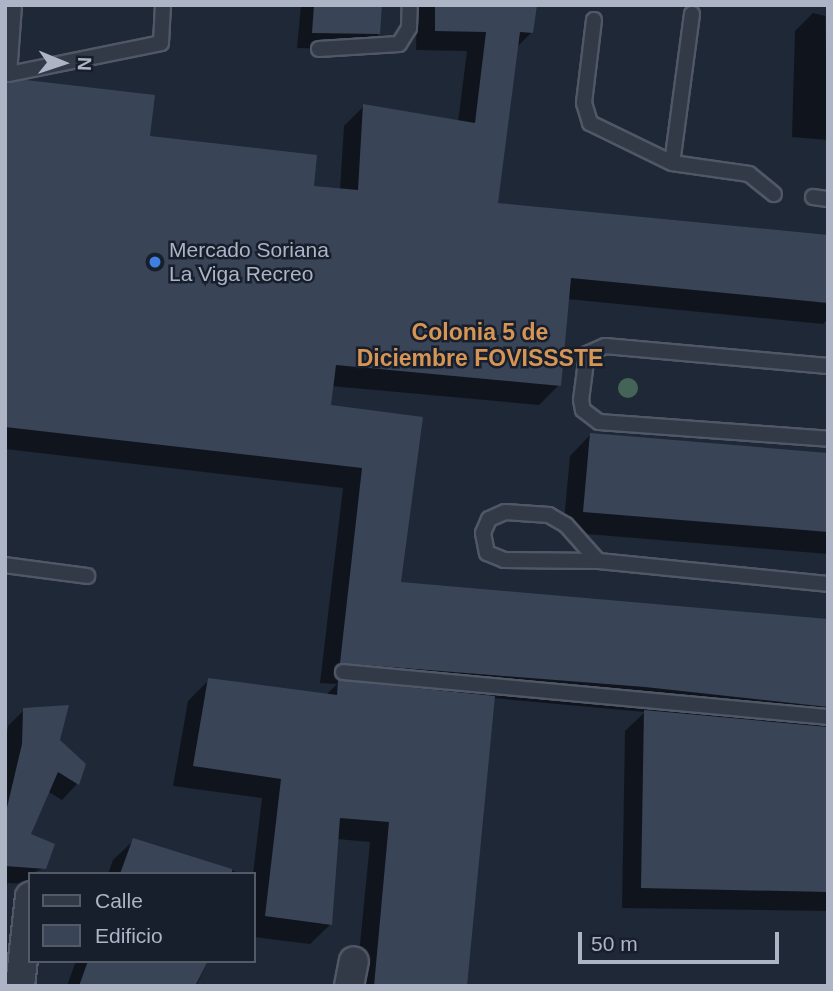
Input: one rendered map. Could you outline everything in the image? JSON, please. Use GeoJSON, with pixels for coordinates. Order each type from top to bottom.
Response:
{"type":"FeatureCollection","features":[{"type":"Feature","properties":{"kind":"street"},"geometry":{"type":"LineString","coordinates":[[20,986],[28,900]]}},
{"type":"Feature","properties":{"kind":"lane"},"geometry":{"type":"LineString","coordinates":[[13,5],[9,74],[160,43],[163,5]]}},
{"type":"Feature","properties":{"kind":"lane"},"geometry":{"type":"LineString","coordinates":[[319,49],[399,44],[409,28],[410,5]]}},
{"type":"Feature","properties":{"kind":"lane"},"geometry":{"type":"LineString","coordinates":[[672,163],[692,14]]}},
{"type":"Feature","properties":{"kind":"lane"},"geometry":{"type":"LineString","coordinates":[[594,20],[584,103],[590,123],[672,163],[749,174],[774,194]]}},
{"type":"Feature","properties":{"kind":"lane"},"geometry":{"type":"LineString","coordinates":[[813,197],[828,199]]}},
{"type":"Feature","properties":{"kind":"lane"},"geometry":{"type":"LineString","coordinates":[[828,366],[605,346],[587,354],[581,400],[583,410],[599,422],[828,439]]}},
{"type":"Feature","properties":{"kind":"lane"},"geometry":{"type":"LineString","coordinates":[[598,561],[566,525],[549,515],[505,512],[489,519],[483,533],[487,553],[504,560],[598,561],[828,584]]}},
{"type":"Feature","properties":{"kind":"lane"},"geometry":{"type":"LineString","coordinates":[[5,565],[87,576]]}},
{"type":"Feature","properties":{"kind":"lane"},"geometry":{"type":"LineString","coordinates":[[343,672],[828,717]]}},
{"type":"Feature","properties":{"kind":"building"},"geometry":{"type":"Polygon","coordinates":[[[314,5],[382,5],[380,34],[312,33],[314,5]]]}},
{"type":"Feature","properties":{"kind":"building"},"geometry":{"type":"Polygon","coordinates":[[[435,5],[537,5],[533,33],[520,32],[498,203],[828,235],[828,303],[571,278],[561,386],[336,365],[331,405],[423,417],[401,582],[828,619],[828,707],[645,687],[340,663],[362,468],[5,427],[5,83],[26,80],[155,95],[150,136],[317,155],[314,186],[358,190],[363,104],[475,123],[486,32],[435,31],[435,5]]]}},
{"type":"Feature","properties":{"kind":"building"},"geometry":{"type":"Polygon","coordinates":[[[590,433],[828,453],[828,532],[583,512],[590,433]]]}},
{"type":"Feature","properties":{"kind":"building"},"geometry":{"type":"Polygon","coordinates":[[[208,678],[337,695],[338,680],[495,696],[467,986],[374,986],[389,822],[340,818],[332,925],[265,916],[281,779],[193,766],[208,678]]]}},
{"type":"Feature","properties":{"kind":"building"},"geometry":{"type":"Polygon","coordinates":[[[69,705],[60,740],[86,764],[79,785],[58,772],[31,834],[55,844],[46,869],[5,866],[5,816],[22,744],[23,708],[69,705]]]}},
{"type":"Feature","properties":{"kind":"building"},"geometry":{"type":"Polygon","coordinates":[[[644,710],[828,727],[828,892],[641,888],[644,710]]]}},
{"type":"Feature","properties":{"kind":"building"},"geometry":{"type":"Polygon","coordinates":[[[133,838],[232,869],[232,872],[121,872],[133,838]]]}},
{"type":"Feature","properties":{"kind":"building"},"geometry":{"type":"Polygon","coordinates":[[[87,963],[207,963],[195,986],[79,986],[87,963]]]}},
{"type":"Feature","properties":{"kind":"place","name":"Mercado Soriana La Viga Recreo"},"geometry":{"type":"Point","coordinates":[155,262]}},
{"type":"Feature","properties":{"kind":"district","name":"Colonia 5 de Diciembre FOVISSSTE"},"geometry":{"type":"Point","coordinates":[480,345]}}]}
